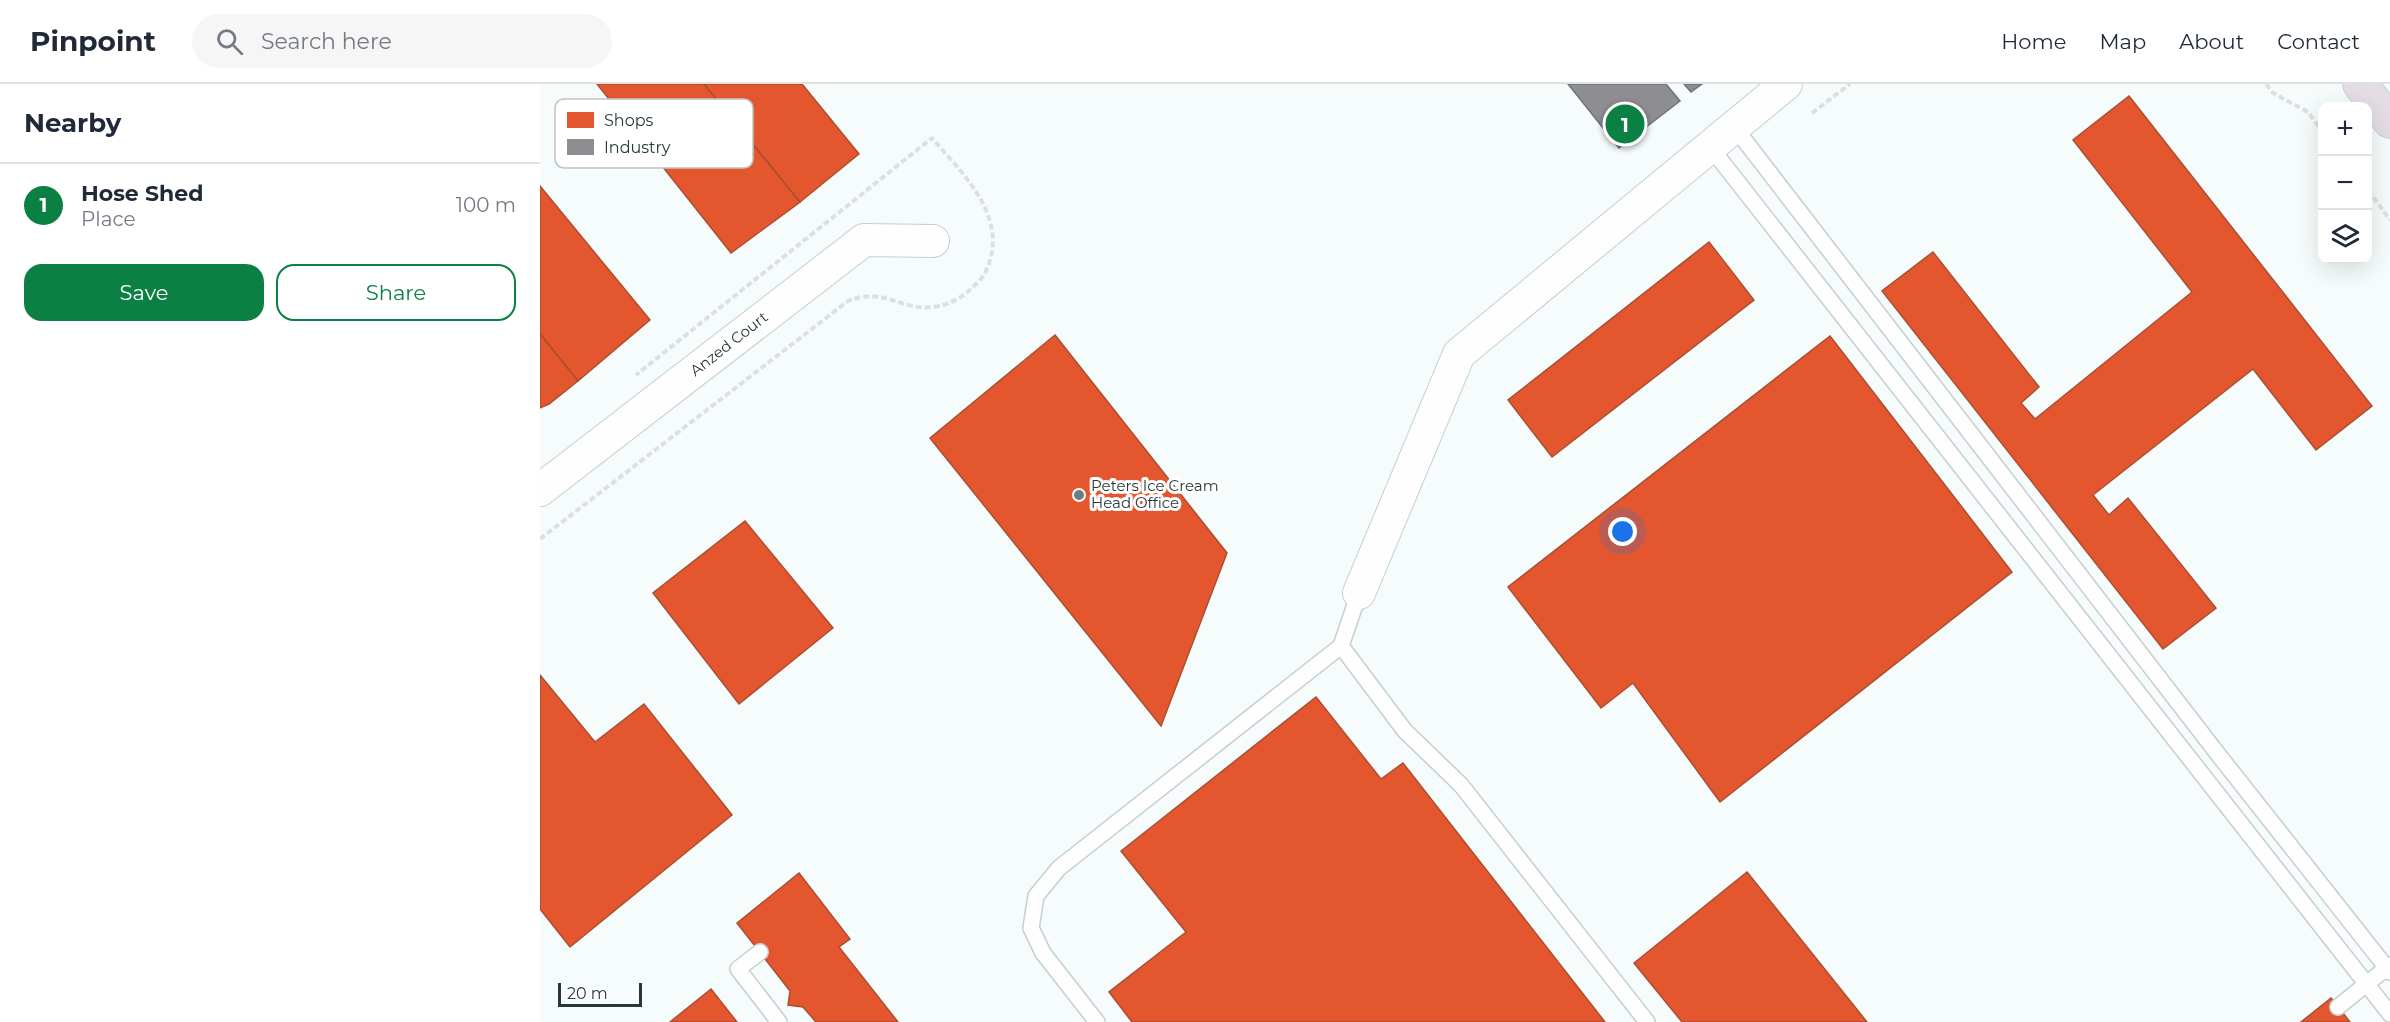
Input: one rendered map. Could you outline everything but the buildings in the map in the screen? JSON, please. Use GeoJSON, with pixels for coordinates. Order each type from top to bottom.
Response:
{"type":"FeatureCollection","features":[{"type":"Feature","properties":{"kind":"highway"},"geometry":{"type":"LineString","coordinates":[[2360,84],[2390,121]]}},
{"type":"Feature","properties":{"kind":"street"},"geometry":{"type":"LineString","coordinates":[[1359,593],[1460,354],[1786,84]]}},
{"type":"Feature","properties":{"kind":"street","name":"Anzed Court"},"geometry":{"type":"LineString","coordinates":[[540,490],[864,240],[933,241]]}},
{"type":"Feature","properties":{"kind":"lane"},"geometry":{"type":"LineString","coordinates":[[1735,128],[2202,734],[2389,968],[2338,1007]]}},
{"type":"Feature","properties":{"kind":"lane"},"geometry":{"type":"LineString","coordinates":[[1711,148],[2390,1014]]}},
{"type":"Feature","properties":{"kind":"lane"},"geometry":{"type":"LineString","coordinates":[[1097,1022],[1043,953],[1031,928],[1036,896],[1059,868],[1341,646],[1359,593]]}},
{"type":"Feature","properties":{"kind":"lane"},"geometry":{"type":"LineString","coordinates":[[1341,646],[1405,731],[1461,785],[1647,1022]]}},
{"type":"Feature","properties":{"kind":"lane"},"geometry":{"type":"LineString","coordinates":[[760,952],[738,969],[779,1022]]}},
{"type":"Feature","properties":{"kind":"path"},"geometry":{"type":"LineString","coordinates":[[1812,113],[1850,84]]}},
{"type":"Feature","properties":{"kind":"path"},"geometry":{"type":"LineString","coordinates":[[2266,84],[2273,93],[2308,112],[2318,126]]}},
{"type":"Feature","properties":{"kind":"path"},"geometry":{"type":"LineString","coordinates":[[540,539],[848,301],[861,296],[876,296],[912,306],[931,308],[950,304],[964,296],[980,281],[990,264],[993,242],[991,225],[975,189],[932,138],[630,380]]}},
{"type":"Feature","properties":{"kind":"path"},"geometry":{"type":"LineString","coordinates":[[2372,196],[2390,219]]}},
{"type":"Feature","properties":{"kind":"place","name":"Hose Shed"},"geometry":{"type":"Point","coordinates":[1625,124]}},
{"type":"Feature","properties":{"kind":"place","name":"Peters Ice Cream Head Office"},"geometry":{"type":"Point","coordinates":[1079,495]}}]}
